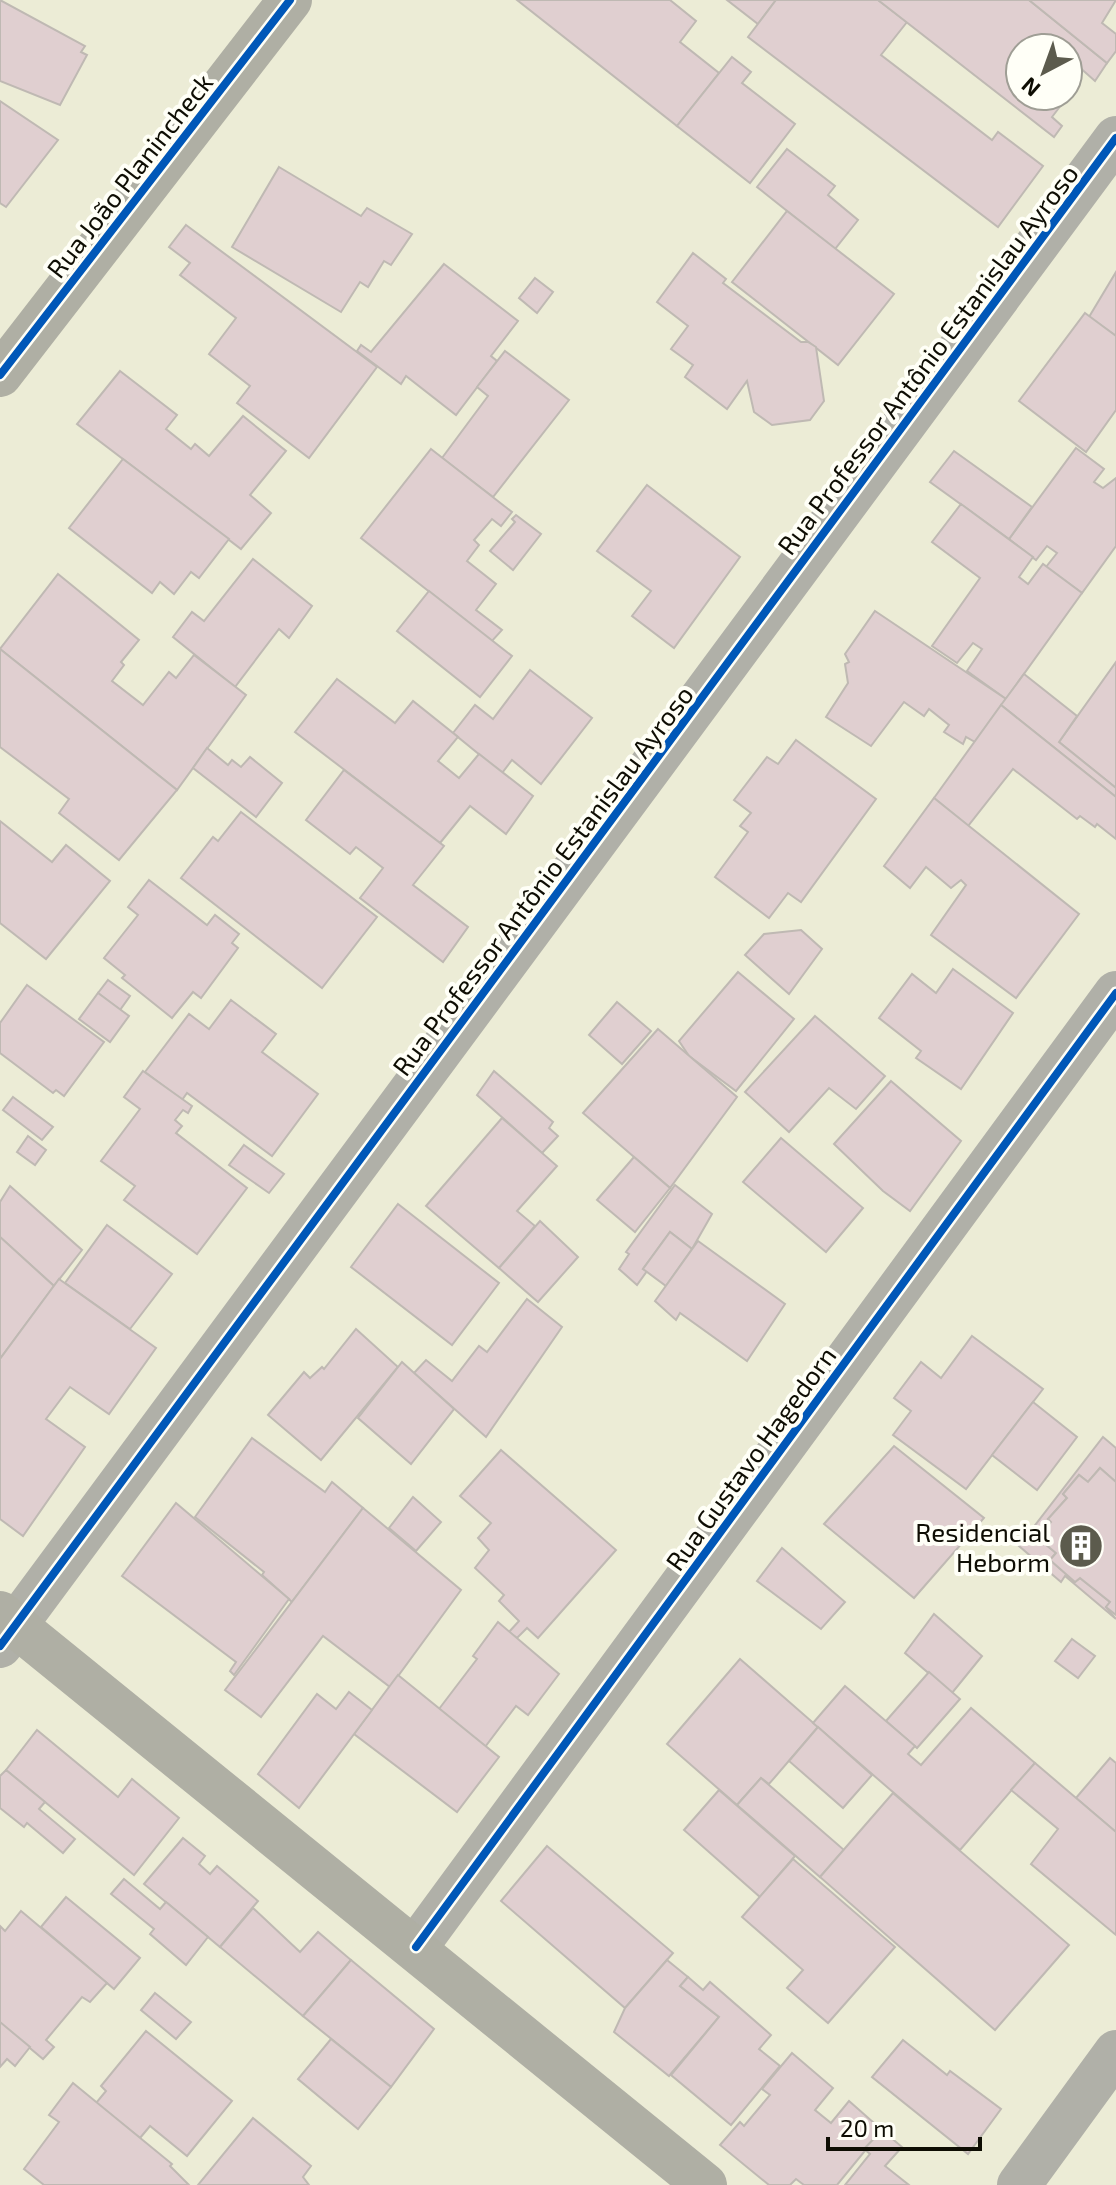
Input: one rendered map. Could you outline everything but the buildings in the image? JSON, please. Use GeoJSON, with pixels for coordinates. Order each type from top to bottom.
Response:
{"type":"FeatureCollection","features":[{"type":"Feature","properties":{"kind":"main road","name":"Rua João Planincheck"},"geometry":{"type":"LineString","coordinates":[[1,373],[290,0]]}},
{"type":"Feature","properties":{"kind":"main road"},"geometry":{"type":"LineString","coordinates":[[5,1628],[416,1947],[705,2185]]}},
{"type":"Feature","properties":{"kind":"street","name":"Rua Professor Antônio Estanislau Ayroso"},"geometry":{"type":"LineString","coordinates":[[5,1628],[1116,138]]}},
{"type":"Feature","properties":{"kind":"street","name":"Rua Gustavo Hagedorn"},"geometry":{"type":"LineString","coordinates":[[416,1947],[1116,993]]}},
{"type":"Feature","properties":{"kind":"street"},"geometry":{"type":"LineString","coordinates":[[1019,2185],[1116,2052]]}},
{"type":"Feature","properties":{"kind":"cycle path"},"geometry":{"type":"LineString","coordinates":[[0,375],[290,0]]}},
{"type":"Feature","properties":{"kind":"cycle path"},"geometry":{"type":"LineString","coordinates":[[0,1646],[1116,138]]}},
{"type":"Feature","properties":{"kind":"cycle path"},"geometry":{"type":"LineString","coordinates":[[416,1947],[1116,993]]}},
{"type":"Feature","properties":{"kind":"place","name":"Residencial Heborm"},"geometry":{"type":"Point","coordinates":[1081,1546]}}]}
